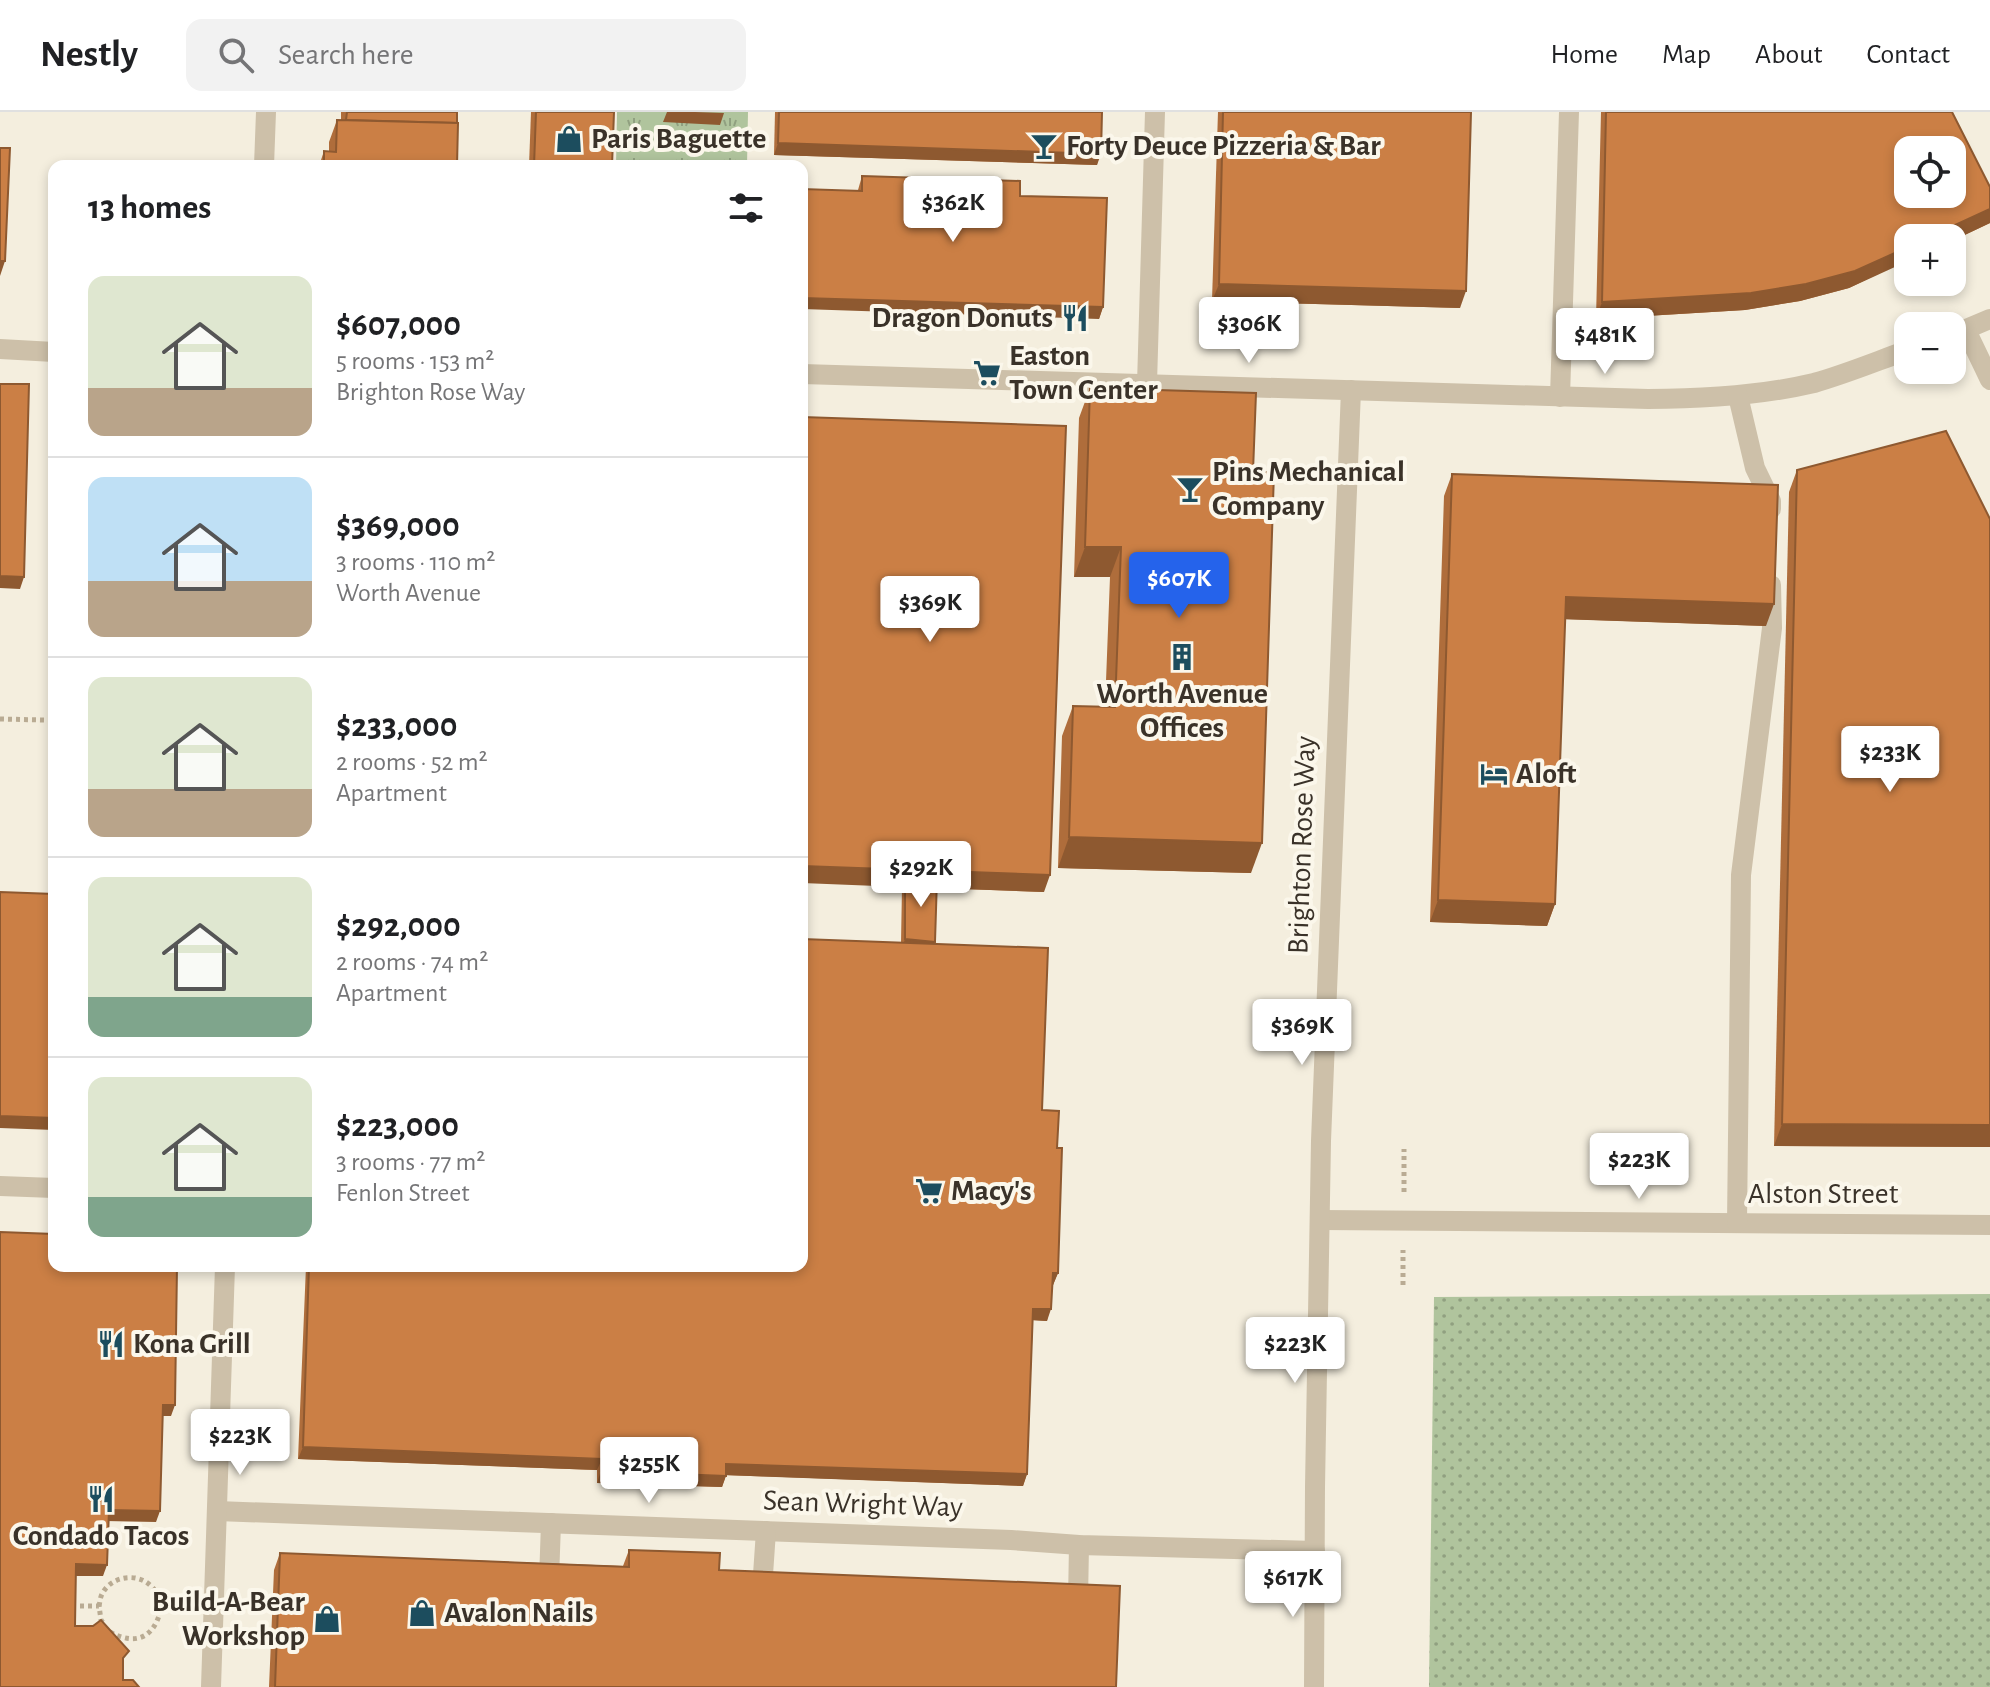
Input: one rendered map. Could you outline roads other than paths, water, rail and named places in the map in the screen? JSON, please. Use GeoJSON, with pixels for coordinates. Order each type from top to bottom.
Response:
{"type":"FeatureCollection","features":[{"type":"Feature","properties":{"kind":"street"},"geometry":{"type":"LineString","coordinates":[[264,160],[266,112]]}},
{"type":"Feature","properties":{"kind":"street"},"geometry":{"type":"LineString","coordinates":[[1147,384],[1155,112]]}},
{"type":"Feature","properties":{"kind":"street"},"geometry":{"type":"LineString","coordinates":[[1560,397],[1569,112]]}},
{"type":"Feature","properties":{"kind":"street"},"geometry":{"type":"LineString","coordinates":[[1966,330],[1990,319]]}},
{"type":"Feature","properties":{"kind":"street"},"geometry":{"type":"LineString","coordinates":[[1966,344],[1990,380]]}},
{"type":"Feature","properties":{"kind":"street"},"geometry":{"type":"LineString","coordinates":[[0,349],[48,352]]}},
{"type":"Feature","properties":{"kind":"street"},"geometry":{"type":"LineString","coordinates":[[808,374],[1711,399],[1815,382],[1894,355]]}},
{"type":"Feature","properties":{"kind":"street","name":"Brighton Rose Way"},"geometry":{"type":"LineString","coordinates":[[1314,1687],[1320,1220],[1351,390]]}},
{"type":"Feature","properties":{"kind":"street"},"geometry":{"type":"LineString","coordinates":[[1738,396],[1755,468],[1771,501],[1771,533]]}},
{"type":"Feature","properties":{"kind":"street"},"geometry":{"type":"LineString","coordinates":[[1737,1223],[1741,875],[1772,628],[1771,565]]}},
{"type":"Feature","properties":{"kind":"street"},"geometry":{"type":"LineString","coordinates":[[0,1186],[48,1188]]}},
{"type":"Feature","properties":{"kind":"street","name":"Alston Street"},"geometry":{"type":"LineString","coordinates":[[1320,1220],[1990,1225]]}},
{"type":"Feature","properties":{"kind":"street"},"geometry":{"type":"LineString","coordinates":[[211,1687],[225,1272]]}},
{"type":"Feature","properties":{"kind":"street","name":"Sean Wright Way"},"geometry":{"type":"LineString","coordinates":[[217,1511],[1079,1545],[1315,1551]]}},
{"type":"Feature","properties":{"kind":"street"},"geometry":{"type":"LineString","coordinates":[[549,1580],[551,1523]]}},
{"type":"Feature","properties":{"kind":"street"},"geometry":{"type":"LineString","coordinates":[[762,1589],[766,1531]]}},
{"type":"Feature","properties":{"kind":"street"},"geometry":{"type":"LineString","coordinates":[[1078,1601],[1079,1545]]}},
{"type":"Feature","properties":{"kind":"place","name":"Paris Baguette"},"geometry":{"type":"Point","coordinates":[569,139]}},
{"type":"Feature","properties":{"kind":"place","name":"Forty Deuce Pizzeria & Bar"},"geometry":{"type":"Point","coordinates":[1044,146]}},
{"type":"Feature","properties":{"kind":"place","name":"Dragon Donuts"},"geometry":{"type":"Point","coordinates":[1075,318]}},
{"type":"Feature","properties":{"kind":"place","name":"Easton Town Center"},"geometry":{"type":"Point","coordinates":[987,373]}},
{"type":"Feature","properties":{"kind":"place","name":"Pins Mechanical Company"},"geometry":{"type":"Point","coordinates":[1190,489]}},
{"type":"Feature","properties":{"kind":"place","name":"Worth Avenue Offices"},"geometry":{"type":"Point","coordinates":[1182,657]}},
{"type":"Feature","properties":{"kind":"place","name":"Aloft"},"geometry":{"type":"Point","coordinates":[1494,774]}},
{"type":"Feature","properties":{"kind":"place","name":"Macy's"},"geometry":{"type":"Point","coordinates":[929,1191]}},
{"type":"Feature","properties":{"kind":"place","name":"Kona Grill"},"geometry":{"type":"Point","coordinates":[111,1344]}},
{"type":"Feature","properties":{"kind":"place","name":"Condado Tacos"},"geometry":{"type":"Point","coordinates":[101,1499]}},
{"type":"Feature","properties":{"kind":"place","name":"Avalon Nails"},"geometry":{"type":"Point","coordinates":[422,1613]}},
{"type":"Feature","properties":{"kind":"place","name":"Build-A-Bear Workshop"},"geometry":{"type":"Point","coordinates":[327,1619]}}]}
